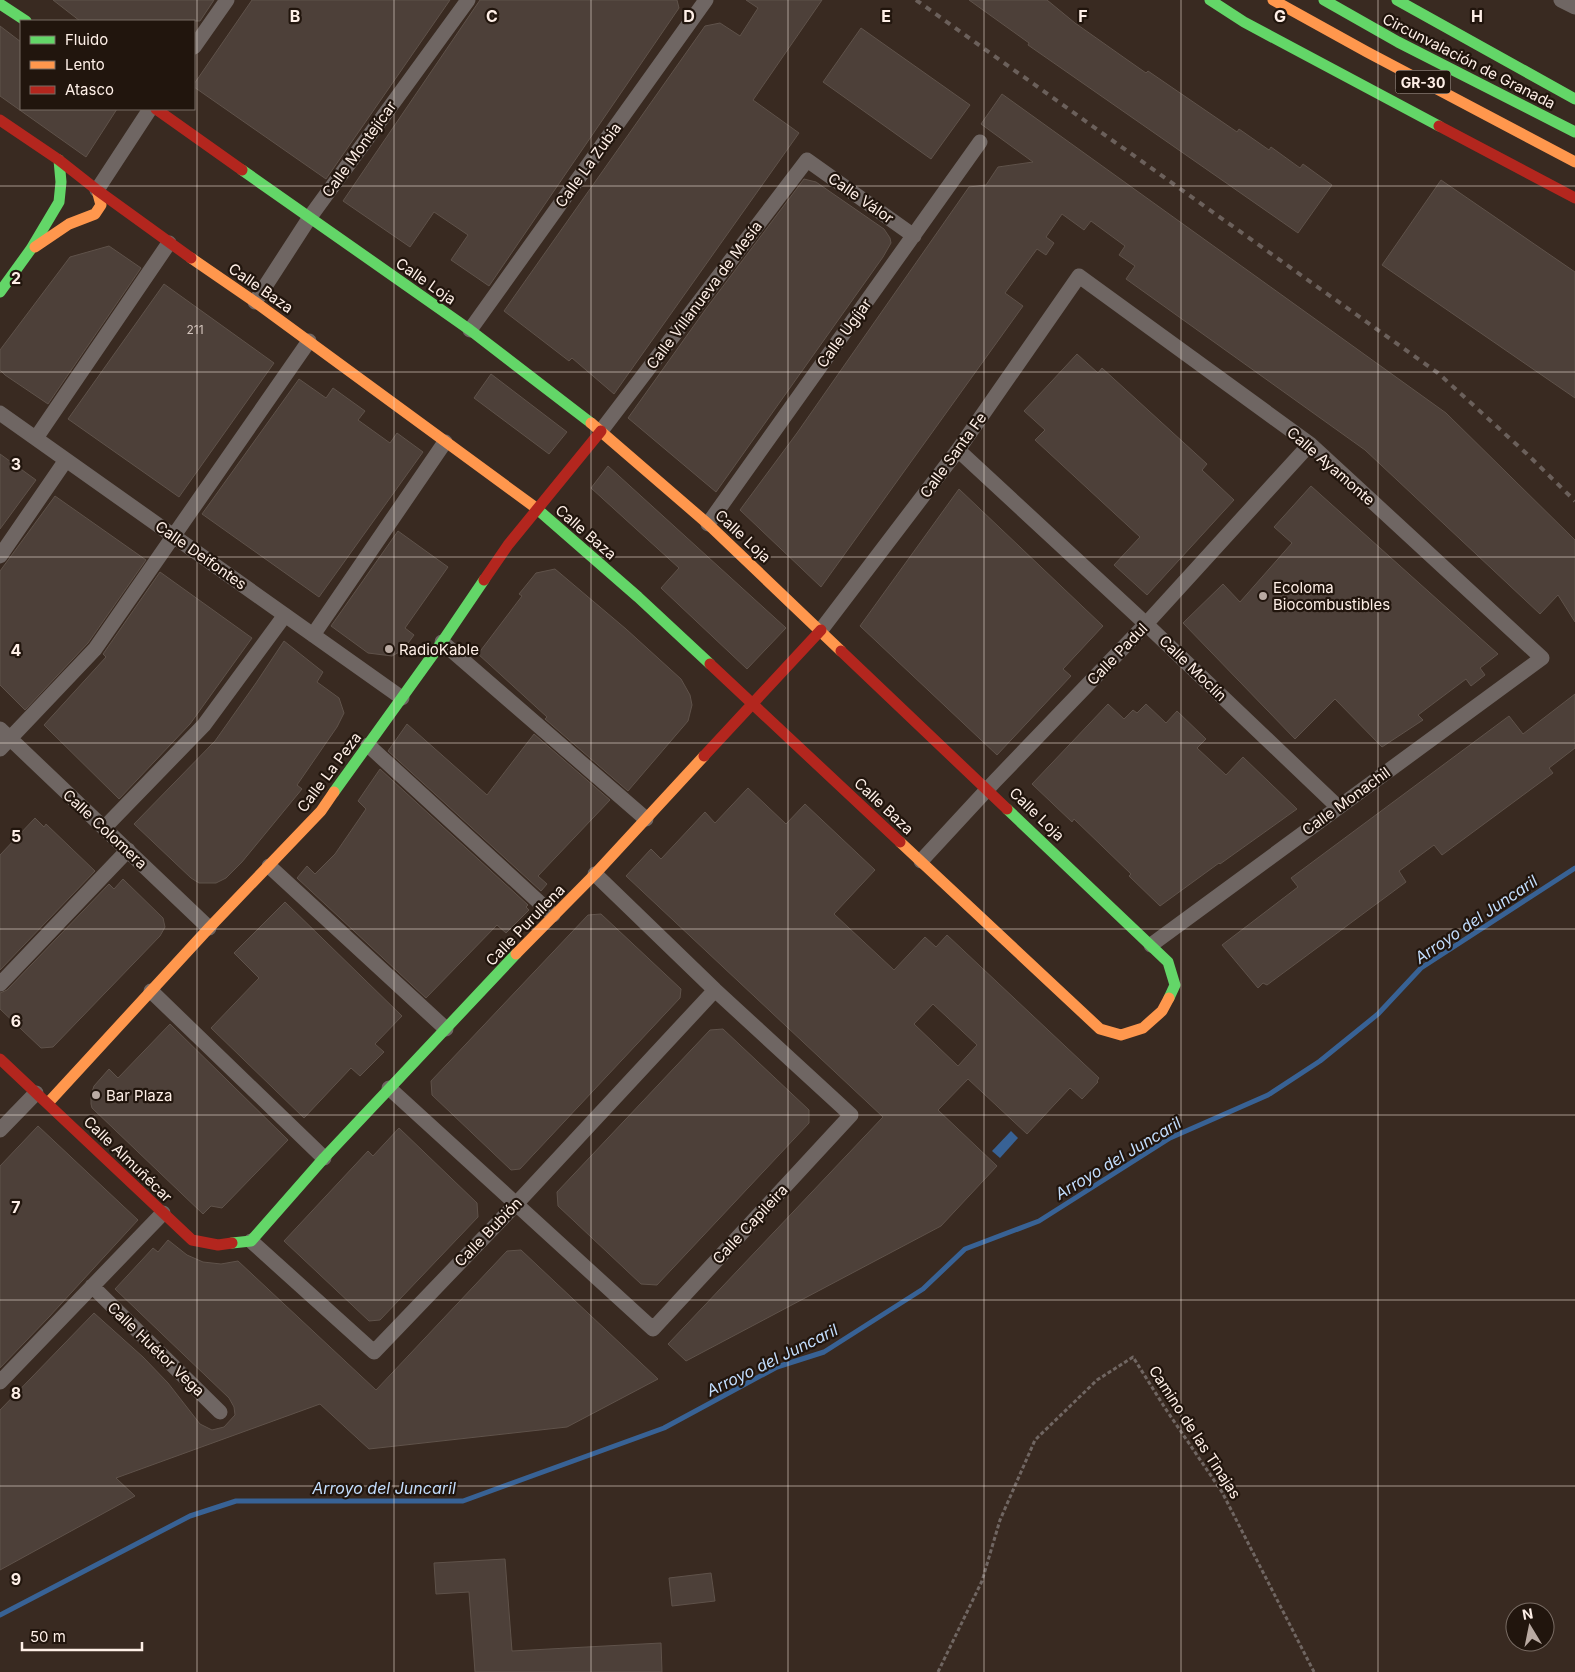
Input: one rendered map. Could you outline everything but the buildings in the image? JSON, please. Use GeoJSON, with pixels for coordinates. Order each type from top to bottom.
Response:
{"type":"FeatureCollection","features":[{"type":"Feature","properties":{"kind":"main road"},"geometry":{"type":"LineString","coordinates":[[1210,0],[1244,22],[1575,198]]}},
{"type":"Feature","properties":{"kind":"main road","name":"GR-30"},"geometry":{"type":"LineString","coordinates":[[1273,0],[1358,48],[1575,162]]}},
{"type":"Feature","properties":{"kind":"main road","name":"Circunvalación de Granada"},"geometry":{"type":"LineString","coordinates":[[1324,0],[1398,42],[1575,132]]}},
{"type":"Feature","properties":{"kind":"main road"},"geometry":{"type":"LineString","coordinates":[[1397,0],[1415,4],[1575,99]]}},
{"type":"Feature","properties":{"kind":"main road"},"geometry":{"type":"LineString","coordinates":[[0,4],[24,20]]}},
{"type":"Feature","properties":{"kind":"main road","name":"Calle Loja"},"geometry":{"type":"LineString","coordinates":[[157,110],[470,330],[601,431],[708,524],[988,788],[1151,945],[1168,962],[1175,984],[1162,1011],[1143,1028],[1121,1035],[1100,1029]]}},
{"type":"Feature","properties":{"kind":"main road","name":"Calle Baza"},"geometry":{"type":"LineString","coordinates":[[0,120],[59,160],[96,190],[255,302],[537,509],[638,597],[1100,1029]]}},
{"type":"Feature","properties":{"kind":"main road"},"geometry":{"type":"LineString","coordinates":[[0,292],[31,249],[58,202],[61,182],[59,160]]}},
{"type":"Feature","properties":{"kind":"main road"},"geometry":{"type":"LineString","coordinates":[[31,249],[69,224],[95,214],[101,205],[96,190]]}},
{"type":"Feature","properties":{"kind":"main road","name":"Calle La Peza"},"geometry":{"type":"LineString","coordinates":[[48,1103],[209,928],[321,811],[442,642],[508,545],[601,431]]}},
{"type":"Feature","properties":{"kind":"main road","name":"Calle Purullena"},"geometry":{"type":"LineString","coordinates":[[251,1241],[389,1088],[553,915],[595,874],[821,630]]}},
{"type":"Feature","properties":{"kind":"main road","name":"Calle Almuñécar"},"geometry":{"type":"LineString","coordinates":[[0,1059],[192,1240],[218,1245],[251,1241]]}},
{"type":"Feature","properties":{"kind":"street"},"geometry":{"type":"LineString","coordinates":[[195,46],[227,0]]}},
{"type":"Feature","properties":{"kind":"street","name":"Calle Montejícar"},"geometry":{"type":"LineString","coordinates":[[255,302],[310,217],[468,0]]}},
{"type":"Feature","properties":{"kind":"street","name":"Calle La Zubia"},"geometry":{"type":"LineString","coordinates":[[470,330],[706,0]]}},
{"type":"Feature","properties":{"kind":"street"},"geometry":{"type":"LineString","coordinates":[[1562,0],[1575,7]]}},
{"type":"Feature","properties":{"kind":"street"},"geometry":{"type":"LineString","coordinates":[[96,190],[149,110]]}},
{"type":"Feature","properties":{"kind":"street","name":"Calle Ugíjar"},"geometry":{"type":"LineString","coordinates":[[708,524],[980,142]]}},
{"type":"Feature","properties":{"kind":"street","name":"Calle Válor"},"geometry":{"type":"LineString","coordinates":[[807,160],[914,236]]}},
{"type":"Feature","properties":{"kind":"street","name":"Calle Villanueva de Mesía"},"geometry":{"type":"LineString","coordinates":[[601,431],[807,160]]}},
{"type":"Feature","properties":{"kind":"street"},"geometry":{"type":"LineString","coordinates":[[36,438],[169,242]]}},
{"type":"Feature","properties":{"kind":"street","name":"Calle Ayamonte"},"geometry":{"type":"LineString","coordinates":[[1079,276],[1310,444],[1542,658]]}},
{"type":"Feature","properties":{"kind":"street","name":"Calle Santa Fe"},"geometry":{"type":"LineString","coordinates":[[821,630],[958,450],[1079,276]]}},
{"type":"Feature","properties":{"kind":"street"},"geometry":{"type":"LineString","coordinates":[[3,739],[95,649],[309,342]]}},
{"type":"Feature","properties":{"kind":"street","name":"Calle Deifontes"},"geometry":{"type":"LineString","coordinates":[[0,413],[402,698]]}},
{"type":"Feature","properties":{"kind":"street"},"geometry":{"type":"LineString","coordinates":[[313,635],[445,442]]}},
{"type":"Feature","properties":{"kind":"street","name":"Calle Padul"},"geometry":{"type":"LineString","coordinates":[[921,861],[988,788],[1146,624],[1310,444]]}},
{"type":"Feature","properties":{"kind":"street","name":"Calle Moclín"},"geometry":{"type":"LineString","coordinates":[[958,450],[1146,624],[1338,807]]}},
{"type":"Feature","properties":{"kind":"street"},"geometry":{"type":"LineString","coordinates":[[0,556],[66,460]]}},
{"type":"Feature","properties":{"kind":"street"},"geometry":{"type":"LineString","coordinates":[[104,828],[204,725],[285,615]]}},
{"type":"Feature","properties":{"kind":"street"},"geometry":{"type":"LineString","coordinates":[[442,642],[646,819]]}},
{"type":"Feature","properties":{"kind":"street","name":"Calle Monachil"},"geometry":{"type":"LineString","coordinates":[[1151,945],[1542,658]]}},
{"type":"Feature","properties":{"kind":"street","name":"Calle Colomera"},"geometry":{"type":"LineString","coordinates":[[3,739],[128,850],[209,928]]}},
{"type":"Feature","properties":{"kind":"street"},"geometry":{"type":"LineString","coordinates":[[368,745],[553,915]]}},
{"type":"Feature","properties":{"kind":"street"},"geometry":{"type":"LineString","coordinates":[[0,984],[128,850]]}},
{"type":"Feature","properties":{"kind":"street"},"geometry":{"type":"LineString","coordinates":[[269,866],[446,1029]]}},
{"type":"Feature","properties":{"kind":"street","name":"Calle Capileira"},"geometry":{"type":"LineString","coordinates":[[389,1088],[653,1329],[851,1115],[715,990],[595,874]]}},
{"type":"Feature","properties":{"kind":"street","name":"Calle Bubión"},"geometry":{"type":"LineString","coordinates":[[251,1241],[374,1352],[715,990]]}},
{"type":"Feature","properties":{"kind":"street"},"geometry":{"type":"LineString","coordinates":[[151,991],[324,1158]]}},
{"type":"Feature","properties":{"kind":"street"},"geometry":{"type":"LineString","coordinates":[[0,1130],[36,1093]]}},
{"type":"Feature","properties":{"kind":"street"},"geometry":{"type":"LineString","coordinates":[[0,1382],[163,1213]]}},
{"type":"Feature","properties":{"kind":"street","name":"Calle Huétor Vega"},"geometry":{"type":"LineString","coordinates":[[92,1286],[220,1412]]}},
{"type":"Feature","properties":{"kind":"path","name":"Camino de las Tinajas"},"geometry":{"type":"LineString","coordinates":[[938,1672],[982,1581],[1000,1520],[1035,1440],[1097,1380],[1133,1357],[1222,1492],[1314,1672]]}},
{"type":"Feature","properties":{"kind":"water"},"geometry":{"type":"Polygon","coordinates":[[[1011,1131],[1018,1138],[1000,1158],[992,1151],[1011,1131]]]}},
{"type":"Feature","properties":{"kind":"waterway","name":"Arroyo del Juncaril"},"geometry":{"type":"LineString","coordinates":[[0,1615],[190,1516],[236,1501],[463,1501],[664,1428],[777,1367],[824,1352],[923,1289],[965,1249],[1039,1221],[1170,1138],[1268,1095],[1320,1061],[1378,1014],[1421,968],[1575,868]]}},
{"type":"Feature","properties":{"kind":"railway"},"geometry":{"type":"LineString","coordinates":[[916,0],[1438,373],[1527,454],[1575,501]]}},
{"type":"Feature","properties":{"kind":"traffic: fast"},"geometry":{"type":"LineString","coordinates":[[1210,0],[1244,22],[1439,126]]}},
{"type":"Feature","properties":{"kind":"traffic: fast"},"geometry":{"type":"LineString","coordinates":[[1324,0],[1398,42],[1575,132]]}},
{"type":"Feature","properties":{"kind":"traffic: fast"},"geometry":{"type":"LineString","coordinates":[[1397,0],[1575,99]]}},
{"type":"Feature","properties":{"kind":"traffic: fast"},"geometry":{"type":"LineString","coordinates":[[0,4],[24,20]]}},
{"type":"Feature","properties":{"kind":"traffic: fast"},"geometry":{"type":"LineString","coordinates":[[0,292],[31,249],[59,202],[61,182],[59,160]]}},
{"type":"Feature","properties":{"kind":"traffic: fast"},"geometry":{"type":"LineString","coordinates":[[242,170],[470,330],[591,423]]}},
{"type":"Feature","properties":{"kind":"traffic: fast"},"geometry":{"type":"LineString","coordinates":[[536,508],[638,597],[710,664]]}},
{"type":"Feature","properties":{"kind":"traffic: fast"},"geometry":{"type":"LineString","coordinates":[[334,792],[442,642],[484,580]]}},
{"type":"Feature","properties":{"kind":"traffic: fast"},"geometry":{"type":"LineString","coordinates":[[1007,809],[1168,962],[1175,985],[1169,998]]}},
{"type":"Feature","properties":{"kind":"traffic: fast"},"geometry":{"type":"LineString","coordinates":[[232,1243],[251,1241],[324,1158],[516,954]]}},
{"type":"Feature","properties":{"kind":"traffic: slow"},"geometry":{"type":"LineString","coordinates":[[1273,0],[1575,162]]}},
{"type":"Feature","properties":{"kind":"traffic: slow"},"geometry":{"type":"LineString","coordinates":[[35,247],[69,224],[95,214],[101,205],[97,190]]}},
{"type":"Feature","properties":{"kind":"traffic: slow"},"geometry":{"type":"LineString","coordinates":[[191,258],[255,302],[536,508]]}},
{"type":"Feature","properties":{"kind":"traffic: slow"},"geometry":{"type":"LineString","coordinates":[[591,423],[708,524],[841,651]]}},
{"type":"Feature","properties":{"kind":"traffic: slow"},"geometry":{"type":"LineString","coordinates":[[516,954],[595,874],[704,756]]}},
{"type":"Feature","properties":{"kind":"traffic: slow"},"geometry":{"type":"LineString","coordinates":[[48,1103],[209,928],[321,811],[334,792]]}},
{"type":"Feature","properties":{"kind":"traffic: slow"},"geometry":{"type":"LineString","coordinates":[[900,842],[1100,1029],[1121,1035],[1143,1028],[1162,1011],[1169,998]]}},
{"type":"Feature","properties":{"kind":"traffic: jam"},"geometry":{"type":"LineString","coordinates":[[157,110],[242,170]]}},
{"type":"Feature","properties":{"kind":"traffic: jam"},"geometry":{"type":"LineString","coordinates":[[0,120],[59,160],[191,258]]}},
{"type":"Feature","properties":{"kind":"traffic: jam"},"geometry":{"type":"LineString","coordinates":[[1439,126],[1575,198]]}},
{"type":"Feature","properties":{"kind":"traffic: jam"},"geometry":{"type":"LineString","coordinates":[[484,580],[508,545],[601,431]]}},
{"type":"Feature","properties":{"kind":"traffic: jam"},"geometry":{"type":"LineString","coordinates":[[704,756],[821,630]]}},
{"type":"Feature","properties":{"kind":"traffic: jam"},"geometry":{"type":"LineString","coordinates":[[841,651],[1007,809]]}},
{"type":"Feature","properties":{"kind":"traffic: jam"},"geometry":{"type":"LineString","coordinates":[[710,664],[900,842]]}},
{"type":"Feature","properties":{"kind":"traffic: jam"},"geometry":{"type":"LineString","coordinates":[[0,1059],[192,1240],[218,1245],[232,1243]]}},
{"type":"Feature","properties":{"kind":"place","name":"Ecoloma Biocombustibles"},"geometry":{"type":"Point","coordinates":[1263,596]}},
{"type":"Feature","properties":{"kind":"place","name":"RadioKable"},"geometry":{"type":"Point","coordinates":[389,649]}},
{"type":"Feature","properties":{"kind":"place","name":"Bar Plaza"},"geometry":{"type":"Point","coordinates":[96,1095]}}]}
